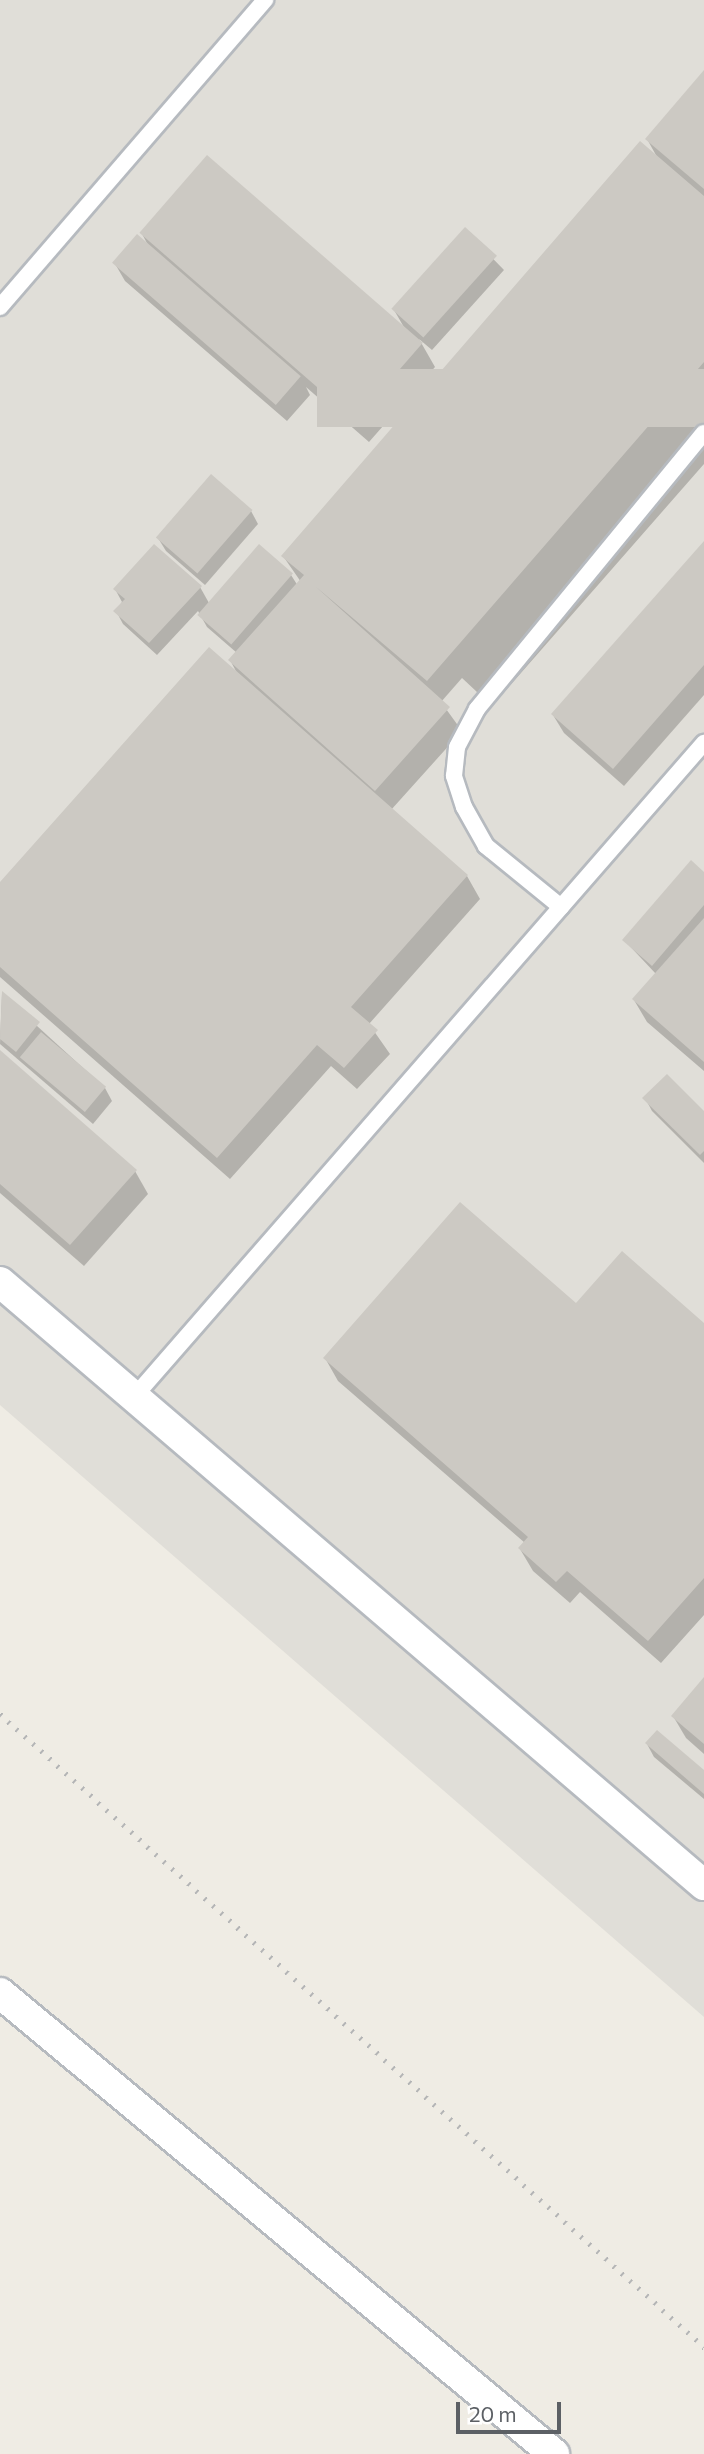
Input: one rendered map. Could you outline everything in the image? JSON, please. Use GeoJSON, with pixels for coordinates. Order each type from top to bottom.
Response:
{"type":"FeatureCollection","features":[{"type":"Feature","properties":{"kind":"street"},"geometry":{"type":"LineString","coordinates":[[0,1282],[704,1885]]}},
{"type":"Feature","properties":{"kind":"street"},"geometry":{"type":"LineString","coordinates":[[0,1993],[554,2454]]}},
{"type":"Feature","properties":{"kind":"lane"},"geometry":{"type":"LineString","coordinates":[[0,307],[265,0]]}},
{"type":"Feature","properties":{"kind":"lane"},"geometry":{"type":"LineString","coordinates":[[561,907],[486,846],[464,807],[454,776],[457,747],[477,709],[500,679],[704,433]]}},
{"type":"Feature","properties":{"kind":"lane"},"geometry":{"type":"LineString","coordinates":[[134,1397],[704,743]]}},
{"type":"Feature","properties":{"kind":"shaded area"},"geometry":{"type":"Polygon","coordinates":[[[0,0],[704,0],[704,2017],[0,1405],[0,0]]]}},
{"type":"Feature","properties":{"kind":"building"},"geometry":{"type":"Polygon","coordinates":[[[704,70],[704,189],[645,139],[704,70]]]}},
{"type":"Feature","properties":{"kind":"building"},"geometry":{"type":"Polygon","coordinates":[[[640,141],[704,196],[704,362],[427,681],[315,586],[450,707],[375,791],[228,660],[304,575],[281,556],[640,141]]]}},
{"type":"Feature","properties":{"kind":"building"},"geometry":{"type":"Polygon","coordinates":[[[207,155],[423,343],[355,420],[139,233],[207,155]]]}},
{"type":"Feature","properties":{"kind":"building"},"geometry":{"type":"Polygon","coordinates":[[[465,227],[497,256],[423,338],[391,309],[465,227]]]}},
{"type":"Feature","properties":{"kind":"building"},"geometry":{"type":"Polygon","coordinates":[[[137,234],[301,376],[276,405],[112,263],[137,234]]]}},
{"type":"Feature","properties":{"kind":"building"},"geometry":{"type":"Polygon","coordinates":[[[317,369],[704,369],[704,427],[317,427],[317,369]]]}},
{"type":"Feature","properties":{"kind":"building"},"geometry":{"type":"Polygon","coordinates":[[[211,474],[253,510],[197,573],[156,537],[211,474]]]}},
{"type":"Feature","properties":{"kind":"building"},"geometry":{"type":"Polygon","coordinates":[[[704,541],[704,665],[613,769],[551,714],[704,541]]]}},
{"type":"Feature","properties":{"kind":"building"},"geometry":{"type":"Polygon","coordinates":[[[154,544],[202,586],[149,643],[113,611],[125,599],[113,589],[154,544]]]}},
{"type":"Feature","properties":{"kind":"building"},"geometry":{"type":"Polygon","coordinates":[[[259,544],[293,574],[231,644],[197,615],[259,544]]]}},
{"type":"Feature","properties":{"kind":"building"},"geometry":{"type":"Polygon","coordinates":[[[209,647],[468,875],[351,1007],[378,1030],[344,1068],[317,1045],[217,1158],[0,967],[0,882],[209,647]]]}},
{"type":"Feature","properties":{"kind":"building"},"geometry":{"type":"Polygon","coordinates":[[[691,860],[704,872],[704,905],[652,966],[622,940],[691,860]]]}},
{"type":"Feature","properties":{"kind":"building"},"geometry":{"type":"Polygon","coordinates":[[[704,918],[704,1062],[632,999],[704,918]]]}},
{"type":"Feature","properties":{"kind":"building"},"geometry":{"type":"Polygon","coordinates":[[[2,991],[40,1022],[16,1052],[0,1039],[2,991]]]}},
{"type":"Feature","properties":{"kind":"building"},"geometry":{"type":"Polygon","coordinates":[[[41,1032],[106,1087],[85,1112],[20,1057],[41,1032]]]}},
{"type":"Feature","properties":{"kind":"building"},"geometry":{"type":"Polygon","coordinates":[[[0,1050],[137,1170],[70,1245],[0,1184],[0,1050]]]}},
{"type":"Feature","properties":{"kind":"building"},"geometry":{"type":"Polygon","coordinates":[[[667,1074],[704,1111],[704,1151],[700,1155],[642,1098],[667,1074]]]}},
{"type":"Feature","properties":{"kind":"building"},"geometry":{"type":"Polygon","coordinates":[[[460,1202],[576,1303],[622,1251],[704,1323],[704,1578],[648,1641],[567,1571],[556,1582],[518,1548],[528,1537],[323,1358],[460,1202]]]}},
{"type":"Feature","properties":{"kind":"building"},"geometry":{"type":"Polygon","coordinates":[[[704,1677],[704,1744],[671,1716],[704,1677]]]}},
{"type":"Feature","properties":{"kind":"building"},"geometry":{"type":"Polygon","coordinates":[[[657,1730],[704,1770],[704,1794],[645,1743],[657,1730]]]}},
{"type":"Feature","properties":{"kind":"railway"},"geometry":{"type":"LineString","coordinates":[[0,1714],[704,2347]]}}]}
